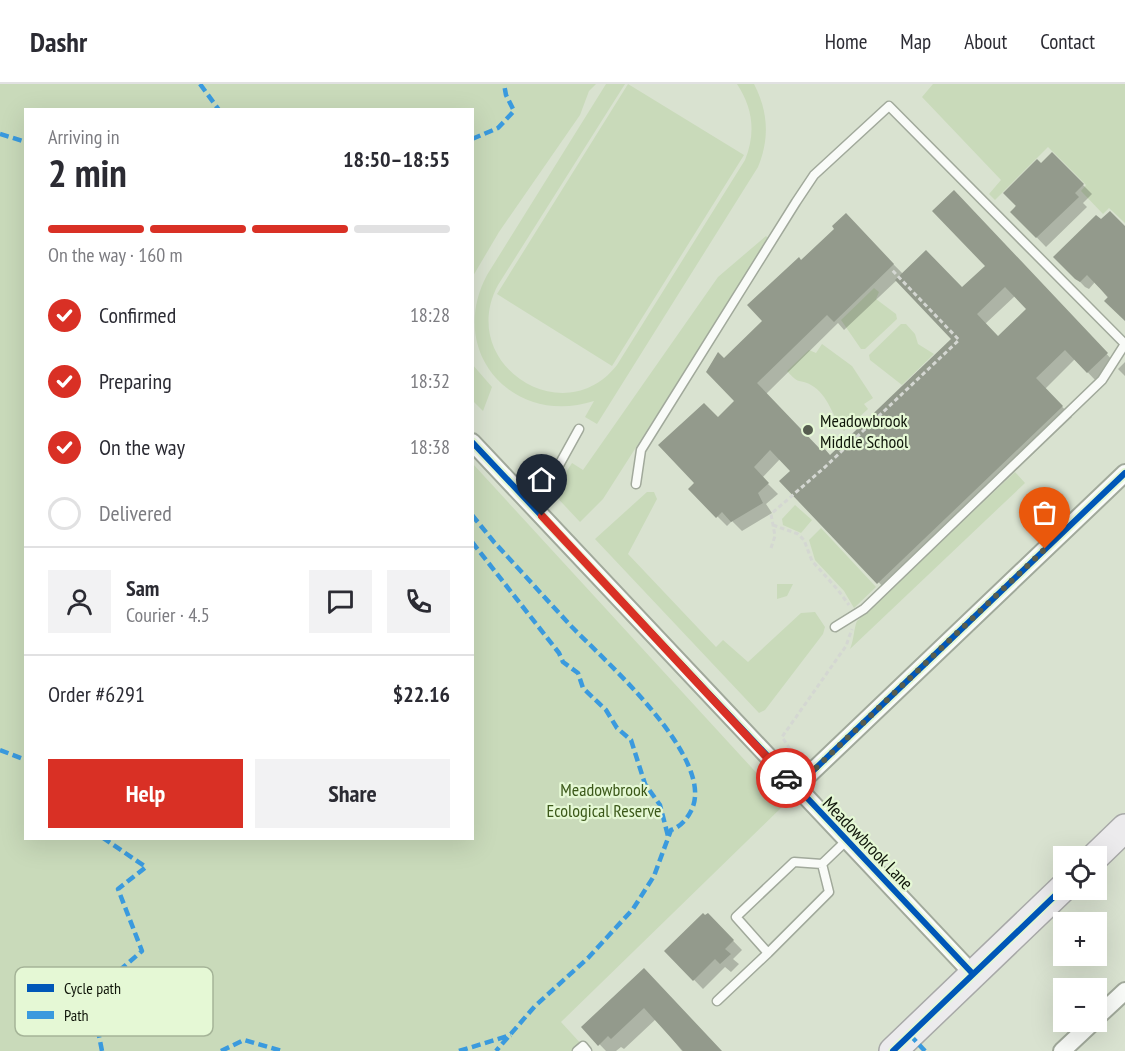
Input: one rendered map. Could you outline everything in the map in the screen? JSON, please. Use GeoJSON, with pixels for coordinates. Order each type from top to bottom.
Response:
{"type":"FeatureCollection","features":[{"type":"Feature","properties":{"kind":"main road"},"geometry":{"type":"LineString","coordinates":[[1106,846],[1125,828]]}},
{"type":"Feature","properties":{"kind":"main road"},"geometry":{"type":"LineString","coordinates":[[893,1051],[1053,898]]}},
{"type":"Feature","properties":{"kind":"street","name":"Meadowbrook Lane"},"geometry":{"type":"LineString","coordinates":[[474,444],[795,788],[973,974]]}},
{"type":"Feature","properties":{"kind":"street"},"geometry":{"type":"LineString","coordinates":[[795,788],[1125,473]]}},
{"type":"Feature","properties":{"kind":"street"},"geometry":{"type":"LineString","coordinates":[[1107,1008],[1125,991]]}},
{"type":"Feature","properties":{"kind":"street"},"geometry":{"type":"LineString","coordinates":[[1062,1051],[1082,1032]]}},
{"type":"Feature","properties":{"kind":"lane"},"geometry":{"type":"LineString","coordinates":[[636,484],[641,450],[814,175],[889,106],[1125,344],[1102,380],[864,609],[835,627]]}},
{"type":"Feature","properties":{"kind":"lane"},"geometry":{"type":"LineString","coordinates":[[526,500],[558,467],[579,429]]}},
{"type":"Feature","properties":{"kind":"lane"},"geometry":{"type":"LineString","coordinates":[[768,953],[736,917],[794,862],[822,864],[846,841]]}},
{"type":"Feature","properties":{"kind":"lane"},"geometry":{"type":"LineString","coordinates":[[717,1001],[829,892],[822,864]]}},
{"type":"Feature","properties":{"kind":"lane"},"geometry":{"type":"LineString","coordinates":[[578,1051],[583,1046],[587,1051]]}},
{"type":"Feature","properties":{"kind":"path"},"geometry":{"type":"LineString","coordinates":[[771,548],[775,536],[771,514],[835,458],[959,340],[891,269]]}},
{"type":"Feature","properties":{"kind":"path"},"geometry":{"type":"LineString","coordinates":[[917,303],[921,300]]}},
{"type":"Feature","properties":{"kind":"path"},"geometry":{"type":"LineString","coordinates":[[900,388],[904,392]]}},
{"type":"Feature","properties":{"kind":"path"},"geometry":{"type":"LineString","coordinates":[[886,402],[889,406]]}},
{"type":"Feature","properties":{"kind":"path"},"geometry":{"type":"LineString","coordinates":[[831,454],[835,458]]}},
{"type":"Feature","properties":{"kind":"path"},"geometry":{"type":"LineString","coordinates":[[773,525],[798,534],[804,540],[812,561],[846,600],[852,617],[851,636],[846,646],[782,737],[790,749],[804,754]]}},
{"type":"Feature","properties":{"kind":"green space","name":"Meadowbrook Ecological Reserve"},"geometry":{"type":"Polygon","coordinates":[[[0,84],[596,84],[589,91],[580,115],[499,232],[474,274],[474,108],[24,108],[24,840],[474,840],[474,465],[785,804],[561,1022],[583,1046],[577,1051],[0,1051],[0,84]]]}},
{"type":"Feature","properties":{"kind":"green space"},"geometry":{"type":"Polygon","coordinates":[[[606,84],[625,84],[498,285],[489,314],[491,340],[503,363],[522,380],[545,391],[570,393],[595,385],[617,365],[745,160],[752,130],[747,102],[737,84],[754,84],[765,114],[766,135],[758,167],[597,424],[585,417],[594,401],[564,406],[537,403],[514,393],[495,377],[481,356],[475,331],[477,304],[487,275],[606,84]]]}},
{"type":"Feature","properties":{"kind":"green space"},"geometry":{"type":"Polygon","coordinates":[[[628,84],[744,155],[612,366],[497,294],[628,84]]]}},
{"type":"Feature","properties":{"kind":"green space"},"geometry":{"type":"Polygon","coordinates":[[[933,84],[1125,84],[1125,223],[1109,208],[1103,214],[1081,191],[1086,185],[1048,147],[995,200],[989,194],[1001,180],[922,97],[933,84]]]}},
{"type":"Feature","properties":{"kind":"green space"},"geometry":{"type":"Polygon","coordinates":[[[766,236],[769,239],[603,499],[580,522],[550,490],[561,480],[572,463],[583,470],[718,277],[766,236]]]}},
{"type":"Feature","properties":{"kind":"green space"},"geometry":{"type":"Polygon","coordinates":[[[874,288],[879,292],[876,299],[896,314],[897,319],[865,349],[861,349],[841,320],[874,288]]]}},
{"type":"Feature","properties":{"kind":"green space"},"geometry":{"type":"Polygon","coordinates":[[[901,324],[906,324],[915,334],[918,344],[934,354],[902,385],[870,360],[869,355],[901,324]]]}},
{"type":"Feature","properties":{"kind":"green space"},"geometry":{"type":"Polygon","coordinates":[[[822,344],[852,366],[873,398],[864,404],[868,409],[844,431],[822,394],[811,385],[795,379],[787,371],[809,350],[816,353],[822,344]]]}},
{"type":"Feature","properties":{"kind":"green space"},"geometry":{"type":"Polygon","coordinates":[[[474,366],[492,387],[483,411],[474,402],[474,366]]]}},
{"type":"Feature","properties":{"kind":"green space"},"geometry":{"type":"Polygon","coordinates":[[[1015,472],[1025,483],[850,649],[857,621],[1015,472]]]}},
{"type":"Feature","properties":{"kind":"green space"},"geometry":{"type":"Polygon","coordinates":[[[647,492],[654,492],[657,499],[628,554],[716,647],[723,640],[748,662],[801,613],[815,612],[825,627],[823,634],[765,710],[759,713],[595,539],[647,492]]]}},
{"type":"Feature","properties":{"kind":"green space"},"geometry":{"type":"Polygon","coordinates":[[[795,505],[812,520],[801,533],[783,525],[782,519],[795,505]]]}},
{"type":"Feature","properties":{"kind":"green space"},"geometry":{"type":"Polygon","coordinates":[[[821,528],[876,587],[854,608],[844,591],[815,560],[809,540],[821,528]]]}},
{"type":"Feature","properties":{"kind":"green space"},"geometry":{"type":"Polygon","coordinates":[[[777,584],[793,584],[787,596],[777,599],[777,584]]]}},
{"type":"Feature","properties":{"kind":"building"},"geometry":{"type":"Polygon","coordinates":[[[1052,152],[1084,184],[1075,193],[1079,197],[1036,238],[1010,212],[1016,206],[1003,193],[1037,159],[1041,163],[1052,152]]]}},
{"type":"Feature","properties":{"kind":"building"},"geometry":{"type":"Polygon","coordinates":[[[954,190],[1108,353],[1087,373],[1065,350],[1036,378],[1063,406],[877,584],[779,481],[790,471],[770,450],[754,467],[769,483],[758,493],[763,503],[731,522],[722,512],[716,518],[688,489],[694,483],[658,445],[704,403],[718,417],[734,401],[706,372],[718,352],[724,358],[762,321],[747,305],[799,257],[801,260],[834,229],[832,226],[846,213],[894,264],[834,322],[827,315],[757,383],[822,451],[824,448],[830,455],[951,339],[895,280],[926,250],[962,287],[985,266],[932,211],[954,190]],[[1005,287],[977,314],[998,336],[1026,309],[1005,287]]]}},
{"type":"Feature","properties":{"kind":"building"},"geometry":{"type":"Polygon","coordinates":[[[1110,211],[1125,226],[1125,321],[1104,301],[1108,297],[1087,275],[1080,282],[1053,257],[1096,215],[1101,219],[1110,211]]]}},
{"type":"Feature","properties":{"kind":"building"},"geometry":{"type":"Polygon","coordinates":[[[703,913],[705,915],[708,913],[734,940],[725,949],[731,954],[720,964],[715,959],[693,981],[664,951],[703,913]]]}},
{"type":"Feature","properties":{"kind":"building"},"geometry":{"type":"Polygon","coordinates":[[[644,968],[722,1051],[683,1051],[644,1008],[611,1039],[608,1036],[598,1046],[581,1027],[644,968]]]}},
{"type":"Feature","properties":{"kind":"marked path"},"geometry":{"type":"LineString","coordinates":[[200,84],[218,108]]}},
{"type":"Feature","properties":{"kind":"marked path"},"geometry":{"type":"LineString","coordinates":[[474,138],[498,128],[514,111],[506,95],[504,84]]}},
{"type":"Feature","properties":{"kind":"marked path"},"geometry":{"type":"LineString","coordinates":[[0,134],[24,141]]}},
{"type":"Feature","properties":{"kind":"marked path"},"geometry":{"type":"LineString","coordinates":[[474,517],[562,616],[654,713],[674,739],[688,766],[695,790],[691,811],[683,822],[671,830],[654,876],[633,909],[588,958],[535,1006],[496,1051]]}},
{"type":"Feature","properties":{"kind":"marked path"},"geometry":{"type":"LineString","coordinates":[[474,545],[559,653],[563,662],[578,673],[583,688],[606,710],[617,728],[631,740],[645,784],[660,805],[668,836]]}},
{"type":"Feature","properties":{"kind":"marked path"},"geometry":{"type":"LineString","coordinates":[[0,750],[24,759]]}},
{"type":"Feature","properties":{"kind":"marked path"},"geometry":{"type":"LineString","coordinates":[[106,840],[146,867],[118,889],[142,951],[123,967]]}},
{"type":"Feature","properties":{"kind":"marked path"},"geometry":{"type":"LineString","coordinates":[[459,1051],[511,1035]]}},
{"type":"Feature","properties":{"kind":"marked path"},"geometry":{"type":"LineString","coordinates":[[910,1035],[925,1051]]}},
{"type":"Feature","properties":{"kind":"marked path"},"geometry":{"type":"LineString","coordinates":[[99,1036],[102,1051]]}},
{"type":"Feature","properties":{"kind":"marked path"},"geometry":{"type":"LineString","coordinates":[[221,1051],[244,1040],[282,1051]]}},
{"type":"Feature","properties":{"kind":"cycle path"},"geometry":{"type":"LineString","coordinates":[[474,444],[973,974]]}},
{"type":"Feature","properties":{"kind":"cycle path"},"geometry":{"type":"LineString","coordinates":[[795,788],[1125,473]]}},
{"type":"Feature","properties":{"kind":"cycle path"},"geometry":{"type":"LineString","coordinates":[[893,1051],[1053,898]]}},
{"type":"Feature","properties":{"kind":"way so far"},"geometry":{"type":"LineString","coordinates":[[786,778],[795,788],[1045,549]]}},
{"type":"Feature","properties":{"kind":"place","name":"Meadowbrook Middle School"},"geometry":{"type":"Point","coordinates":[808,430]}},
{"type":"Feature","properties":{"kind":"route"},"geometry":{"type":"LineString","coordinates":[[542,516],[786,778]]}}]}
